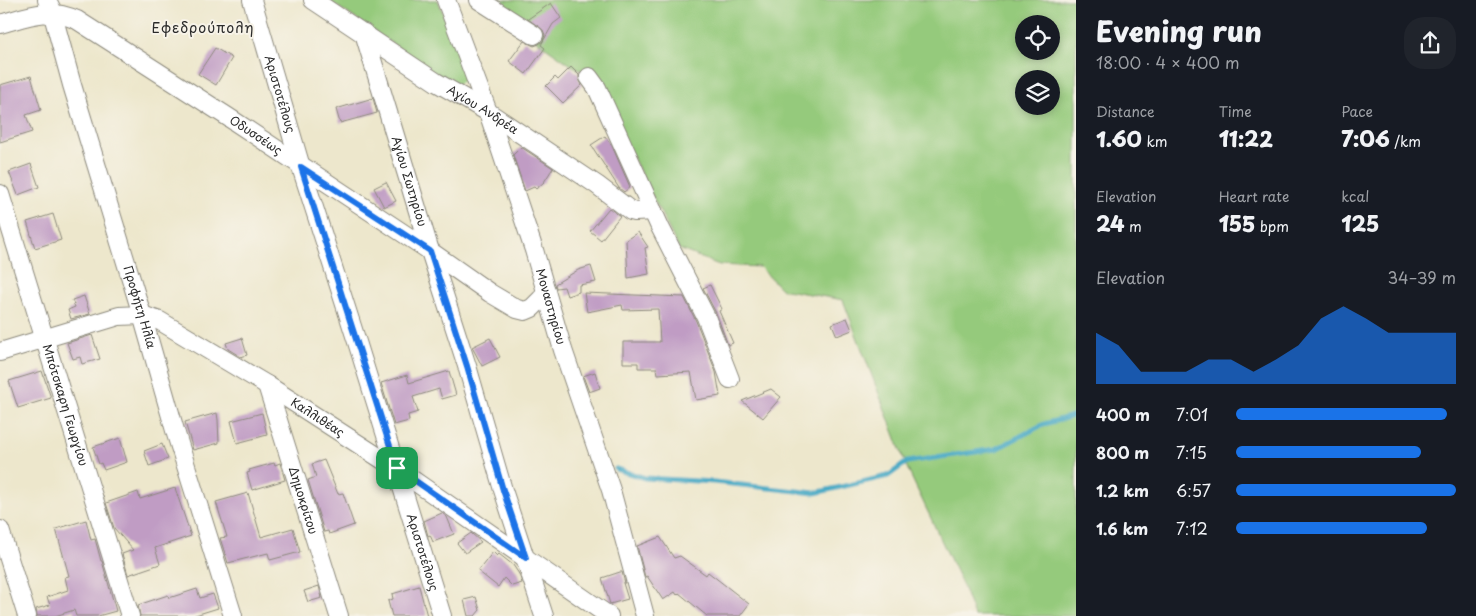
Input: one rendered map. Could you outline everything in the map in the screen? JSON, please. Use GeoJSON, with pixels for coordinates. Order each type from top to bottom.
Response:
{"type":"FeatureCollection","features":[{"type":"Feature","properties":{"kind":"street","name":"Αριστοτέλους"},"geometry":{"type":"LineString","coordinates":[[252,0],[301,167],[442,616]]}},
{"type":"Feature","properties":{"kind":"street","name":"Αγίου Ανδρέα"},"geometry":{"type":"LineString","coordinates":[[313,0],[436,82],[488,112],[631,211],[653,211]]}},
{"type":"Feature","properties":{"kind":"street","name":"Μοναστηρίου"},"geometry":{"type":"LineString","coordinates":[[446,0],[488,112],[546,290],[563,350],[611,490],[645,616]]}},
{"type":"Feature","properties":{"kind":"street"},"geometry":{"type":"LineString","coordinates":[[479,0],[534,34]]}},
{"type":"Feature","properties":{"kind":"street","name":"Οδυσσέως"},"geometry":{"type":"LineString","coordinates":[[0,24],[36,14],[49,6],[83,24],[228,117],[490,293],[521,311],[536,306],[546,290]]}},
{"type":"Feature","properties":{"kind":"street","name":"Προφήτη Ηλία"},"geometry":{"type":"LineString","coordinates":[[49,6],[231,616]]}},
{"type":"Feature","properties":{"kind":"street","name":"Αγίου Σωτηρίου"},"geometry":{"type":"LineString","coordinates":[[364,34],[467,366],[503,490],[544,616]]}},
{"type":"Feature","properties":{"kind":"street"},"geometry":{"type":"LineString","coordinates":[[589,77],[706,317],[730,379]]}},
{"type":"Feature","properties":{"kind":"street","name":"Μπότσκαρη Γεωργίου"},"geometry":{"type":"LineString","coordinates":[[0,194],[130,616]]}},
{"type":"Feature","properties":{"kind":"street","name":"Καλλιθέας"},"geometry":{"type":"LineString","coordinates":[[0,352],[111,318],[127,315],[142,315],[165,323],[397,468],[609,616]]}},
{"type":"Feature","properties":{"kind":"street","name":"Δημοκρίτου"},"geometry":{"type":"LineString","coordinates":[[266,385],[339,616]]}},
{"type":"Feature","properties":{"kind":"street"},"geometry":{"type":"LineString","coordinates":[[0,530],[28,616]]}},
{"type":"Feature","properties":{"kind":"green space"},"geometry":{"type":"Polygon","coordinates":[[[328,0],[438,0],[465,68],[464,79],[459,84],[447,81],[328,0]]]}},
{"type":"Feature","properties":{"kind":"green space"},"geometry":{"type":"Polygon","coordinates":[[[491,0],[1076,0],[1076,616],[974,616],[963,586],[908,470],[843,300],[781,289],[760,267],[719,265],[679,249],[589,70],[582,71],[533,38],[491,0]]]}},
{"type":"Feature","properties":{"kind":"building"},"geometry":{"type":"Polygon","coordinates":[[[551,3],[561,18],[553,24],[541,45],[545,48],[526,74],[509,61],[524,41],[534,46],[543,41],[545,35],[543,30],[528,19],[551,3]]]}},
{"type":"Feature","properties":{"kind":"building"},"geometry":{"type":"Polygon","coordinates":[[[215,48],[232,58],[216,85],[198,74],[215,48]]]}},
{"type":"Feature","properties":{"kind":"building"},"geometry":{"type":"Polygon","coordinates":[[[571,67],[579,75],[582,85],[563,103],[546,86],[555,77],[558,80],[571,67]]]}},
{"type":"Feature","properties":{"kind":"building"},"geometry":{"type":"Polygon","coordinates":[[[31,76],[41,110],[26,115],[32,132],[0,142],[0,85],[31,76]]]}},
{"type":"Feature","properties":{"kind":"building"},"geometry":{"type":"Polygon","coordinates":[[[373,98],[377,113],[340,123],[336,109],[373,98]]]}},
{"type":"Feature","properties":{"kind":"building"},"geometry":{"type":"Polygon","coordinates":[[[605,136],[612,146],[630,187],[624,192],[619,188],[591,145],[605,136]]]}},
{"type":"Feature","properties":{"kind":"building"},"geometry":{"type":"Polygon","coordinates":[[[521,147],[553,168],[544,182],[536,189],[534,187],[525,191],[513,155],[521,147]]]}},
{"type":"Feature","properties":{"kind":"building"},"geometry":{"type":"Polygon","coordinates":[[[31,164],[39,187],[18,195],[9,172],[31,164]]]}},
{"type":"Feature","properties":{"kind":"building"},"geometry":{"type":"Polygon","coordinates":[[[386,182],[396,201],[384,207],[374,188],[386,182]]]}},
{"type":"Feature","properties":{"kind":"building"},"geometry":{"type":"Polygon","coordinates":[[[609,208],[620,216],[601,240],[590,231],[609,208]]]}},
{"type":"Feature","properties":{"kind":"building"},"geometry":{"type":"Polygon","coordinates":[[[53,214],[61,240],[35,248],[27,222],[53,214]]]}},
{"type":"Feature","properties":{"kind":"building"},"geometry":{"type":"Polygon","coordinates":[[[638,232],[648,247],[645,248],[649,274],[628,278],[626,240],[638,232]]]}},
{"type":"Feature","properties":{"kind":"building"},"geometry":{"type":"Polygon","coordinates":[[[591,266],[596,282],[579,285],[579,292],[567,296],[564,287],[556,288],[555,284],[578,270],[591,266]]]}},
{"type":"Feature","properties":{"kind":"building"},"geometry":{"type":"Polygon","coordinates":[[[710,285],[722,309],[719,311],[733,343],[728,345],[716,313],[703,288],[710,285]]]}},
{"type":"Feature","properties":{"kind":"building"},"geometry":{"type":"Polygon","coordinates":[[[584,293],[684,297],[696,321],[716,372],[720,396],[696,400],[691,372],[658,374],[657,368],[638,368],[638,363],[623,363],[623,342],[660,342],[658,309],[623,310],[622,305],[587,312],[584,293]]]}},
{"type":"Feature","properties":{"kind":"building"},"geometry":{"type":"Polygon","coordinates":[[[84,296],[90,314],[71,319],[68,310],[75,307],[72,300],[84,296]]]}},
{"type":"Feature","properties":{"kind":"building"},"geometry":{"type":"Polygon","coordinates":[[[847,318],[852,330],[837,336],[832,324],[847,318]]]}},
{"type":"Feature","properties":{"kind":"building"},"geometry":{"type":"Polygon","coordinates":[[[92,335],[100,359],[82,364],[80,357],[73,359],[67,343],[92,335]]]}},
{"type":"Feature","properties":{"kind":"building"},"geometry":{"type":"Polygon","coordinates":[[[242,338],[247,355],[241,357],[228,349],[226,343],[242,338]]]}},
{"type":"Feature","properties":{"kind":"building"},"geometry":{"type":"Polygon","coordinates":[[[490,338],[500,357],[482,366],[472,347],[490,338]]]}},
{"type":"Feature","properties":{"kind":"building"},"geometry":{"type":"Polygon","coordinates":[[[42,371],[51,398],[18,408],[9,381],[42,371]]]}},
{"type":"Feature","properties":{"kind":"building"},"geometry":{"type":"Polygon","coordinates":[[[449,371],[456,395],[442,399],[439,389],[413,397],[418,412],[408,415],[409,421],[394,425],[381,383],[407,375],[409,383],[449,371]]]}},
{"type":"Feature","properties":{"kind":"building"},"geometry":{"type":"Polygon","coordinates":[[[595,372],[600,388],[589,392],[583,376],[595,372]]]}},
{"type":"Feature","properties":{"kind":"building"},"geometry":{"type":"Polygon","coordinates":[[[771,389],[781,397],[763,418],[742,401],[771,389]]]}},
{"type":"Feature","properties":{"kind":"building"},"geometry":{"type":"Polygon","coordinates":[[[217,413],[219,443],[193,450],[185,422],[217,413]]]}},
{"type":"Feature","properties":{"kind":"building"},"geometry":{"type":"Polygon","coordinates":[[[262,413],[267,435],[237,443],[231,421],[262,413]]]}},
{"type":"Feature","properties":{"kind":"building"},"geometry":{"type":"Polygon","coordinates":[[[120,438],[127,462],[104,470],[101,463],[99,464],[93,447],[120,438]]]}},
{"type":"Feature","properties":{"kind":"building"},"geometry":{"type":"Polygon","coordinates":[[[162,444],[168,459],[149,466],[144,451],[162,444]]]}},
{"type":"Feature","properties":{"kind":"building"},"geometry":{"type":"Polygon","coordinates":[[[324,460],[338,494],[343,493],[354,525],[329,534],[328,531],[324,532],[308,480],[316,477],[312,464],[324,460]]]}},
{"type":"Feature","properties":{"kind":"building"},"geometry":{"type":"Polygon","coordinates":[[[274,463],[275,465],[280,463],[285,480],[252,490],[247,473],[250,472],[249,470],[274,463]]]}},
{"type":"Feature","properties":{"kind":"building"},"geometry":{"type":"Polygon","coordinates":[[[175,488],[191,536],[155,548],[160,564],[128,575],[122,554],[133,550],[114,528],[106,503],[138,492],[140,499],[175,488]]]}},
{"type":"Feature","properties":{"kind":"building"},"geometry":{"type":"Polygon","coordinates":[[[248,493],[261,537],[293,528],[300,552],[270,560],[268,553],[228,563],[220,538],[227,537],[216,502],[248,493]]]}},
{"type":"Feature","properties":{"kind":"building"},"geometry":{"type":"Polygon","coordinates":[[[442,513],[447,517],[454,534],[433,542],[430,535],[428,536],[424,521],[442,513]]]}},
{"type":"Feature","properties":{"kind":"building"},"geometry":{"type":"Polygon","coordinates":[[[86,520],[91,540],[95,539],[116,611],[98,616],[76,616],[74,610],[55,616],[37,616],[36,609],[50,605],[47,597],[68,590],[65,577],[69,576],[56,529],[86,520]]]}},
{"type":"Feature","properties":{"kind":"building"},"geometry":{"type":"Polygon","coordinates":[[[471,533],[481,542],[465,553],[457,543],[471,533]]]}},
{"type":"Feature","properties":{"kind":"building"},"geometry":{"type":"Polygon","coordinates":[[[660,537],[674,558],[680,556],[706,575],[708,572],[749,604],[740,616],[707,616],[679,593],[677,595],[675,592],[663,600],[647,576],[645,577],[637,546],[660,537]]]}},
{"type":"Feature","properties":{"kind":"building"},"geometry":{"type":"Polygon","coordinates":[[[493,552],[497,556],[499,554],[513,565],[522,583],[512,586],[504,578],[498,587],[478,571],[493,552]]]}},
{"type":"Feature","properties":{"kind":"building"},"geometry":{"type":"Polygon","coordinates":[[[622,572],[628,599],[610,604],[602,578],[622,572]]]}},
{"type":"Feature","properties":{"kind":"building"},"geometry":{"type":"Polygon","coordinates":[[[319,586],[322,598],[308,602],[304,591],[319,586]]]}},
{"type":"Feature","properties":{"kind":"building"},"geometry":{"type":"Polygon","coordinates":[[[419,586],[427,616],[392,616],[388,601],[393,599],[392,594],[419,586]]]}},
{"type":"Feature","properties":{"kind":"building"},"geometry":{"type":"Polygon","coordinates":[[[197,589],[200,598],[213,594],[218,608],[192,616],[140,616],[138,605],[168,595],[169,598],[197,589]]]}},
{"type":"Feature","properties":{"kind":"building"},"geometry":{"type":"Polygon","coordinates":[[[476,597],[480,610],[475,616],[468,616],[464,600],[476,597]]]}},
{"type":"Feature","properties":{"kind":"waterway"},"geometry":{"type":"LineString","coordinates":[[616,469],[645,478],[714,482],[815,493],[888,476],[907,462],[996,449],[1044,424],[1076,415]]}},
{"type":"Feature","properties":{"kind":"district","name":"Εφεδρούπολη"},"geometry":{"type":"Point","coordinates":[203,28]}},
{"type":"Feature","properties":{"kind":"route"},"geometry":{"type":"LineString","coordinates":[[301,167],[430,251],[467,366],[503,490],[526,558],[397,468],[366,374],[301,167]]}}]}
